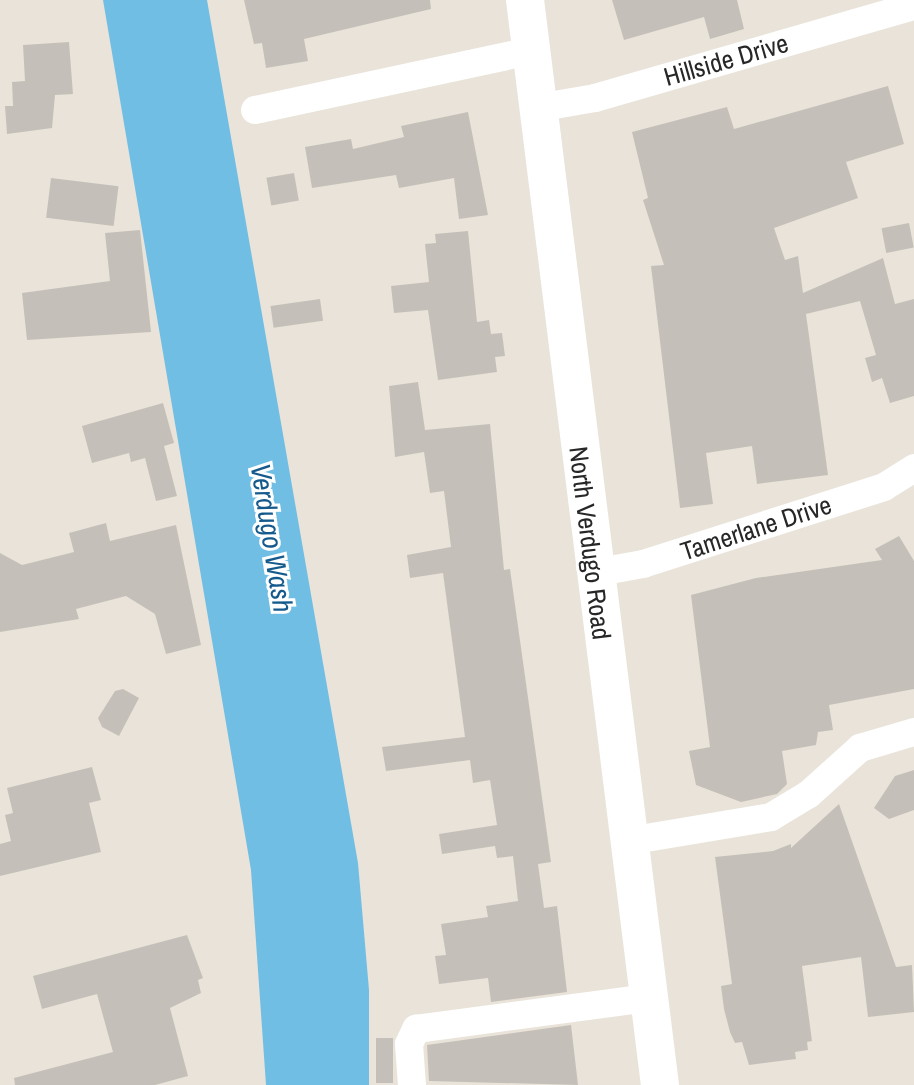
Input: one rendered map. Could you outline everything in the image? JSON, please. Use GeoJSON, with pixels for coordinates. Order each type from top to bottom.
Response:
{"type":"FeatureCollection","features":[{"type":"Feature","properties":{"kind":"main road","name":"North Verdugo Road"},"geometry":{"type":"LineString","coordinates":[[525,0],[593,573],[660,1085]]}},
{"type":"Feature","properties":{"kind":"street","name":"Hillside Drive"},"geometry":{"type":"LineString","coordinates":[[537,108],[595,98],[914,6]]}},
{"type":"Feature","properties":{"kind":"street"},"geometry":{"type":"LineString","coordinates":[[255,110],[531,51]]}},
{"type":"Feature","properties":{"kind":"street","name":"Tamerlane Drive"},"geometry":{"type":"LineString","coordinates":[[593,573],[643,564],[884,487],[914,468]]}},
{"type":"Feature","properties":{"kind":"street"},"geometry":{"type":"LineString","coordinates":[[628,841],[771,817],[809,794],[860,748],[914,732]]}},
{"type":"Feature","properties":{"kind":"street"},"geometry":{"type":"LineString","coordinates":[[412,1085],[409,1044],[416,1029],[649,998]]}},
{"type":"Feature","properties":{"kind":"water","name":"Verdugo Wash"},"geometry":{"type":"Polygon","coordinates":[[[103,0],[207,0],[358,863],[369,990],[369,1085],[266,1085],[251,870],[103,0]]]}},
{"type":"Feature","properties":{"kind":"building"},"geometry":{"type":"Polygon","coordinates":[[[244,0],[430,0],[431,9],[304,39],[308,61],[266,68],[262,43],[254,44],[244,0]]]}},
{"type":"Feature","properties":{"kind":"building"},"geometry":{"type":"Polygon","coordinates":[[[612,0],[737,0],[744,29],[710,39],[704,17],[624,40],[612,0]]]}},
{"type":"Feature","properties":{"kind":"building"},"geometry":{"type":"Polygon","coordinates":[[[69,42],[73,94],[55,95],[52,128],[7,134],[5,106],[13,106],[12,82],[25,81],[23,45],[69,42]]]}},
{"type":"Feature","properties":{"kind":"building"},"geometry":{"type":"Polygon","coordinates":[[[888,86],[904,144],[846,162],[858,198],[774,228],[785,260],[798,256],[803,293],[883,258],[895,304],[914,299],[914,396],[890,403],[882,378],[872,382],[865,358],[876,355],[860,301],[806,314],[828,475],[757,484],[752,446],[706,453],[713,504],[680,508],[651,266],[664,265],[643,200],[648,198],[632,132],[727,107],[734,129],[888,86]]]}},
{"type":"Feature","properties":{"kind":"building"},"geometry":{"type":"Polygon","coordinates":[[[468,112],[488,215],[459,219],[454,178],[399,188],[396,175],[312,188],[305,147],[351,139],[353,149],[404,137],[401,126],[468,112]]]}},
{"type":"Feature","properties":{"kind":"building"},"geometry":{"type":"Polygon","coordinates":[[[294,173],[299,201],[271,205],[266,178],[294,173]]]}},
{"type":"Feature","properties":{"kind":"building"},"geometry":{"type":"Polygon","coordinates":[[[51,178],[118,186],[114,226],[46,218],[51,178]]]}},
{"type":"Feature","properties":{"kind":"building"},"geometry":{"type":"Polygon","coordinates":[[[909,223],[914,248],[886,253],[882,228],[909,223]]]}},
{"type":"Feature","properties":{"kind":"building"},"geometry":{"type":"Polygon","coordinates":[[[140,230],[151,332],[27,340],[22,293],[110,281],[105,233],[140,230]]]}},
{"type":"Feature","properties":{"kind":"building"},"geometry":{"type":"Polygon","coordinates":[[[468,231],[477,322],[489,320],[491,334],[502,333],[505,356],[495,357],[497,372],[438,380],[428,310],[394,313],[391,286],[429,282],[425,244],[436,243],[435,234],[468,231]]]}},
{"type":"Feature","properties":{"kind":"building"},"geometry":{"type":"Polygon","coordinates":[[[320,299],[323,321],[274,328],[270,306],[320,299]]]}},
{"type":"Feature","properties":{"kind":"building"},"geometry":{"type":"Polygon","coordinates":[[[418,382],[425,430],[490,424],[504,570],[510,569],[551,862],[538,864],[544,908],[557,906],[567,992],[491,1002],[488,978],[439,984],[435,956],[446,955],[441,924],[488,917],[486,906],[518,901],[513,856],[497,858],[495,846],[442,854],[439,834],[497,825],[490,780],[473,783],[470,760],[386,771],[382,747],[465,737],[443,573],[410,578],[407,555],[451,547],[444,491],[430,493],[424,452],[395,457],[389,386],[418,382]]]}},
{"type":"Feature","properties":{"kind":"building"},"geometry":{"type":"Polygon","coordinates":[[[163,403],[174,443],[164,446],[177,496],[156,501],[145,458],[131,462],[129,453],[92,463],[82,426],[163,403]]]}},
{"type":"Feature","properties":{"kind":"building"},"geometry":{"type":"Polygon","coordinates":[[[106,523],[110,541],[176,525],[201,645],[166,654],[155,614],[126,596],[76,609],[79,619],[0,632],[0,553],[22,565],[74,552],[69,533],[106,523]]]}},
{"type":"Feature","properties":{"kind":"building"},"geometry":{"type":"Polygon","coordinates":[[[899,536],[914,561],[914,689],[829,705],[833,730],[818,732],[816,745],[782,751],[787,784],[777,794],[741,802],[696,785],[689,751],[710,747],[691,595],[756,578],[882,560],[875,549],[899,536]]]}},
{"type":"Feature","properties":{"kind":"building"},"geometry":{"type":"Polygon","coordinates":[[[123,689],[139,698],[119,736],[102,727],[98,718],[115,691],[123,689]]]}},
{"type":"Feature","properties":{"kind":"building"},"geometry":{"type":"Polygon","coordinates":[[[92,767],[101,800],[89,803],[101,852],[0,876],[0,844],[11,841],[5,815],[13,813],[7,788],[92,767]]]}},
{"type":"Feature","properties":{"kind":"building"},"geometry":{"type":"Polygon","coordinates":[[[914,770],[914,810],[889,819],[874,808],[895,776],[914,770]]]}},
{"type":"Feature","properties":{"kind":"building"},"geometry":{"type":"Polygon","coordinates":[[[839,804],[896,967],[912,965],[914,1012],[868,1017],[861,957],[802,966],[812,1041],[807,1042],[808,1050],[795,1052],[796,1059],[749,1065],[742,1042],[735,1043],[730,1032],[724,1009],[721,986],[732,984],[715,857],[773,851],[791,844],[791,848],[839,804]]]}},
{"type":"Feature","properties":{"kind":"building"},"geometry":{"type":"Polygon","coordinates":[[[187,935],[203,978],[198,980],[201,993],[170,1008],[188,1076],[155,1085],[15,1085],[14,1078],[113,1052],[97,994],[42,1009],[33,976],[187,935]]]}},
{"type":"Feature","properties":{"kind":"building"},"geometry":{"type":"Polygon","coordinates":[[[571,1025],[578,1085],[429,1081],[427,1045],[571,1025]]]}},
{"type":"Feature","properties":{"kind":"building"},"geometry":{"type":"Polygon","coordinates":[[[376,1038],[393,1038],[393,1083],[376,1083],[376,1038]]]}}]}
